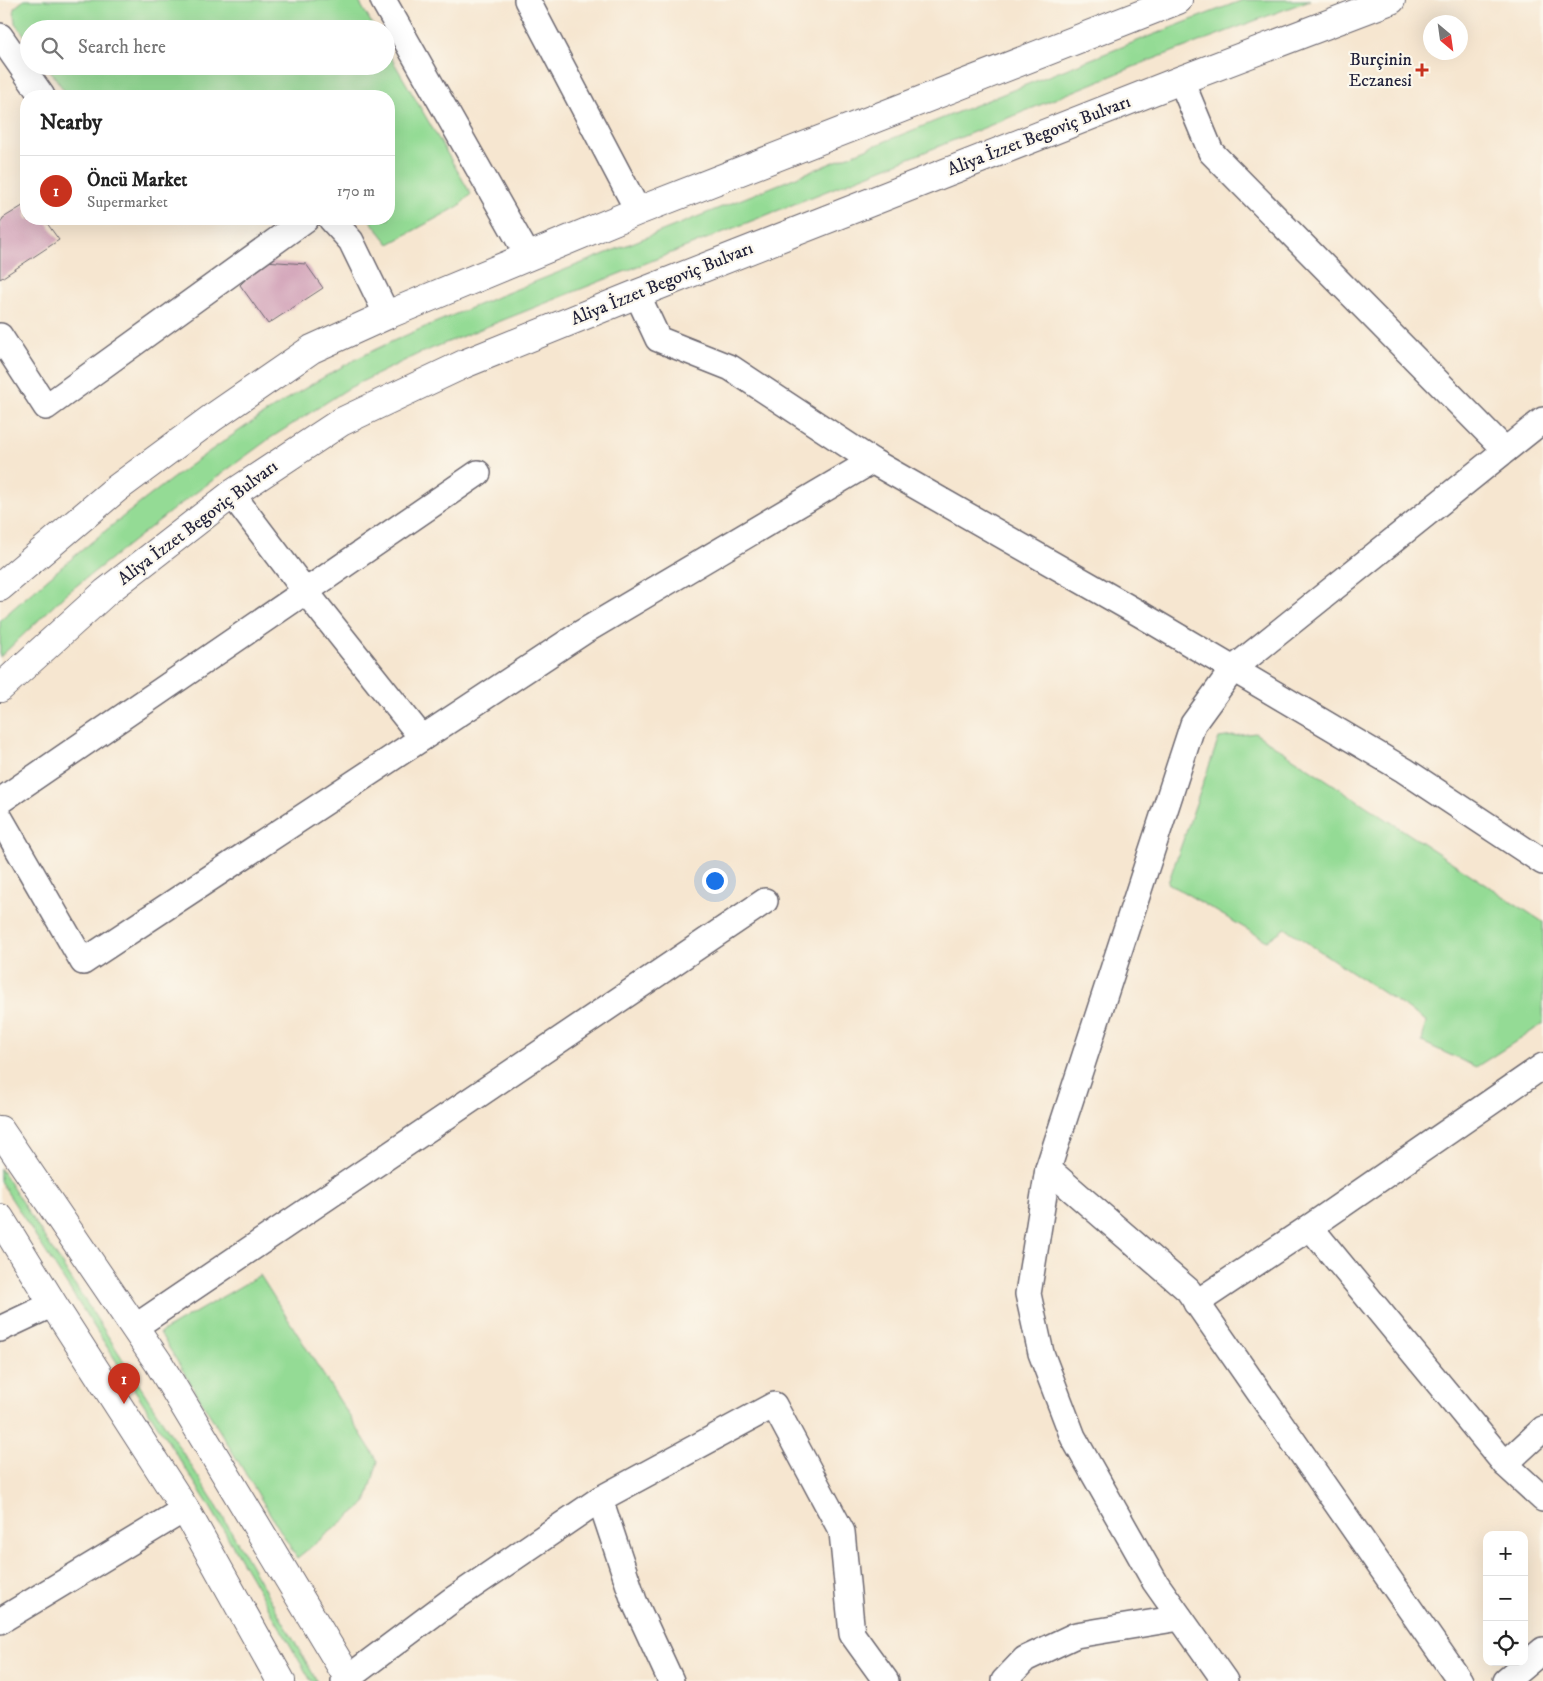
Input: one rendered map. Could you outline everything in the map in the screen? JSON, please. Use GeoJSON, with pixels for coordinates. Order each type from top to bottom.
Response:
{"type":"FeatureCollection","features":[{"type":"Feature","properties":{"kind":"main road"},"geometry":{"type":"LineString","coordinates":[[0,587],[116,489],[212,418],[312,349],[387,315],[638,211],[1178,0]]}},
{"type":"Feature","properties":{"kind":"main road","name":"Aliya İzzet Begoviç Bulvarı"},"geometry":{"type":"LineString","coordinates":[[0,688],[106,592],[232,494],[341,422],[464,364],[637,294],[1180,80],[1391,0]]}},
{"type":"Feature","properties":{"kind":"main road"},"geometry":{"type":"LineString","coordinates":[[0,1130],[135,1327],[347,1680]]}},
{"type":"Feature","properties":{"kind":"main road"},"geometry":{"type":"LineString","coordinates":[[0,1218],[184,1509],[281,1681]]}},
{"type":"Feature","properties":{"kind":"street"},"geometry":{"type":"LineString","coordinates":[[383,0],[394,20]]}},
{"type":"Feature","properties":{"kind":"street"},"geometry":{"type":"LineString","coordinates":[[527,0],[638,211]]}},
{"type":"Feature","properties":{"kind":"street"},"geometry":{"type":"LineString","coordinates":[[395,21],[528,256]]}},
{"type":"Feature","properties":{"kind":"street"},"geometry":{"type":"LineString","coordinates":[[0,36],[20,65]]}},
{"type":"Feature","properties":{"kind":"street"},"geometry":{"type":"LineString","coordinates":[[27,75],[38,90]]}},
{"type":"Feature","properties":{"kind":"street"},"geometry":{"type":"LineString","coordinates":[[1180,80],[1211,152],[1505,450]]}},
{"type":"Feature","properties":{"kind":"street"},"geometry":{"type":"LineString","coordinates":[[0,336],[46,407],[298,225]]}},
{"type":"Feature","properties":{"kind":"street"},"geometry":{"type":"LineString","coordinates":[[336,225],[351,241],[387,315]]}},
{"type":"Feature","properties":{"kind":"street"},"geometry":{"type":"LineString","coordinates":[[637,294],[658,339],[731,368],[872,461],[1404,770],[1543,862]]}},
{"type":"Feature","properties":{"kind":"street"},"geometry":{"type":"LineString","coordinates":[[1224,1681],[1155,1582],[1073,1437],[1041,1353],[1028,1294],[1048,1169],[1193,724],[1233,669],[1543,420]]}},
{"type":"Feature","properties":{"kind":"street"},"geometry":{"type":"LineString","coordinates":[[0,818],[83,962],[583,632],[872,461]]}},
{"type":"Feature","properties":{"kind":"street"},"geometry":{"type":"LineString","coordinates":[[0,801],[478,473]]}},
{"type":"Feature","properties":{"kind":"street"},"geometry":{"type":"LineString","coordinates":[[232,494],[306,592],[422,738]]}},
{"type":"Feature","properties":{"kind":"street"},"geometry":{"type":"LineString","coordinates":[[135,1327],[765,901]]}},
{"type":"Feature","properties":{"kind":"street"},"geometry":{"type":"LineString","coordinates":[[1196,1303],[1310,1227],[1543,1066]]}},
{"type":"Feature","properties":{"kind":"street"},"geometry":{"type":"LineString","coordinates":[[1048,1169],[1188,1290],[1460,1681]]}},
{"type":"Feature","properties":{"kind":"street"},"geometry":{"type":"LineString","coordinates":[[1310,1227],[1505,1464],[1543,1499]]}},
{"type":"Feature","properties":{"kind":"street"},"geometry":{"type":"LineString","coordinates":[[0,1329],[53,1304]]}},
{"type":"Feature","properties":{"kind":"street"},"geometry":{"type":"LineString","coordinates":[[347,1680],[452,1600],[600,1500],[774,1405],[842,1532],[852,1634],[886,1681]]}},
{"type":"Feature","properties":{"kind":"street"},"geometry":{"type":"LineString","coordinates":[[1505,1464],[1543,1429]]}},
{"type":"Feature","properties":{"kind":"street"},"geometry":{"type":"LineString","coordinates":[[600,1500],[634,1601],[671,1681]]}},
{"type":"Feature","properties":{"kind":"street"},"geometry":{"type":"LineString","coordinates":[[0,1621],[184,1509]]}},
{"type":"Feature","properties":{"kind":"street"},"geometry":{"type":"LineString","coordinates":[[1004,1681],[1025,1659],[1076,1635],[1180,1618]]}},
{"type":"Feature","properties":{"kind":"street"},"geometry":{"type":"LineString","coordinates":[[1506,1681],[1543,1650]]}},
{"type":"Feature","properties":{"kind":"green space"},"geometry":{"type":"Polygon","coordinates":[[[24,0],[358,0],[370,20],[20,20],[20,29],[15,23],[14,8],[24,0]]]}},
{"type":"Feature","properties":{"kind":"green space"},"geometry":{"type":"Polygon","coordinates":[[[1243,0],[1310,0],[1143,63],[418,354],[349,388],[269,439],[175,508],[66,594],[0,657],[0,620],[121,518],[248,424],[338,369],[375,349],[492,299],[1243,0]]]}},
{"type":"Feature","properties":{"kind":"green space"},"geometry":{"type":"Polygon","coordinates":[[[395,64],[471,194],[459,206],[389,244],[374,225],[395,225],[395,90],[64,90],[53,75],[395,75],[395,64]]]}},
{"type":"Feature","properties":{"kind":"green space"},"geometry":{"type":"Polygon","coordinates":[[[1255,733],[1543,922],[1543,1024],[1476,1067],[1422,1042],[1426,1021],[1285,928],[1267,941],[1168,883],[1219,738],[1255,733]]]}},
{"type":"Feature","properties":{"kind":"green space"},"geometry":{"type":"Polygon","coordinates":[[[0,1168],[215,1503],[317,1681],[311,1681],[209,1505],[0,1181],[0,1168]]]}},
{"type":"Feature","properties":{"kind":"green space"},"geometry":{"type":"Polygon","coordinates":[[[260,1275],[378,1461],[366,1503],[297,1558],[160,1333],[260,1275]]]}},
{"type":"Feature","properties":{"kind":"building"},"geometry":{"type":"Polygon","coordinates":[[[20,208],[20,225],[48,225],[59,240],[0,279],[0,224],[3,218],[20,208]]]}},
{"type":"Feature","properties":{"kind":"building"},"geometry":{"type":"Polygon","coordinates":[[[265,261],[306,264],[323,288],[268,324],[240,285],[265,261]]]}},
{"type":"Feature","properties":{"kind":"place","name":"Burçinin Eczanesi"},"geometry":{"type":"Point","coordinates":[1422,70]}},
{"type":"Feature","properties":{"kind":"place","name":"Öncü Market"},"geometry":{"type":"Point","coordinates":[124,1404]}}]}
